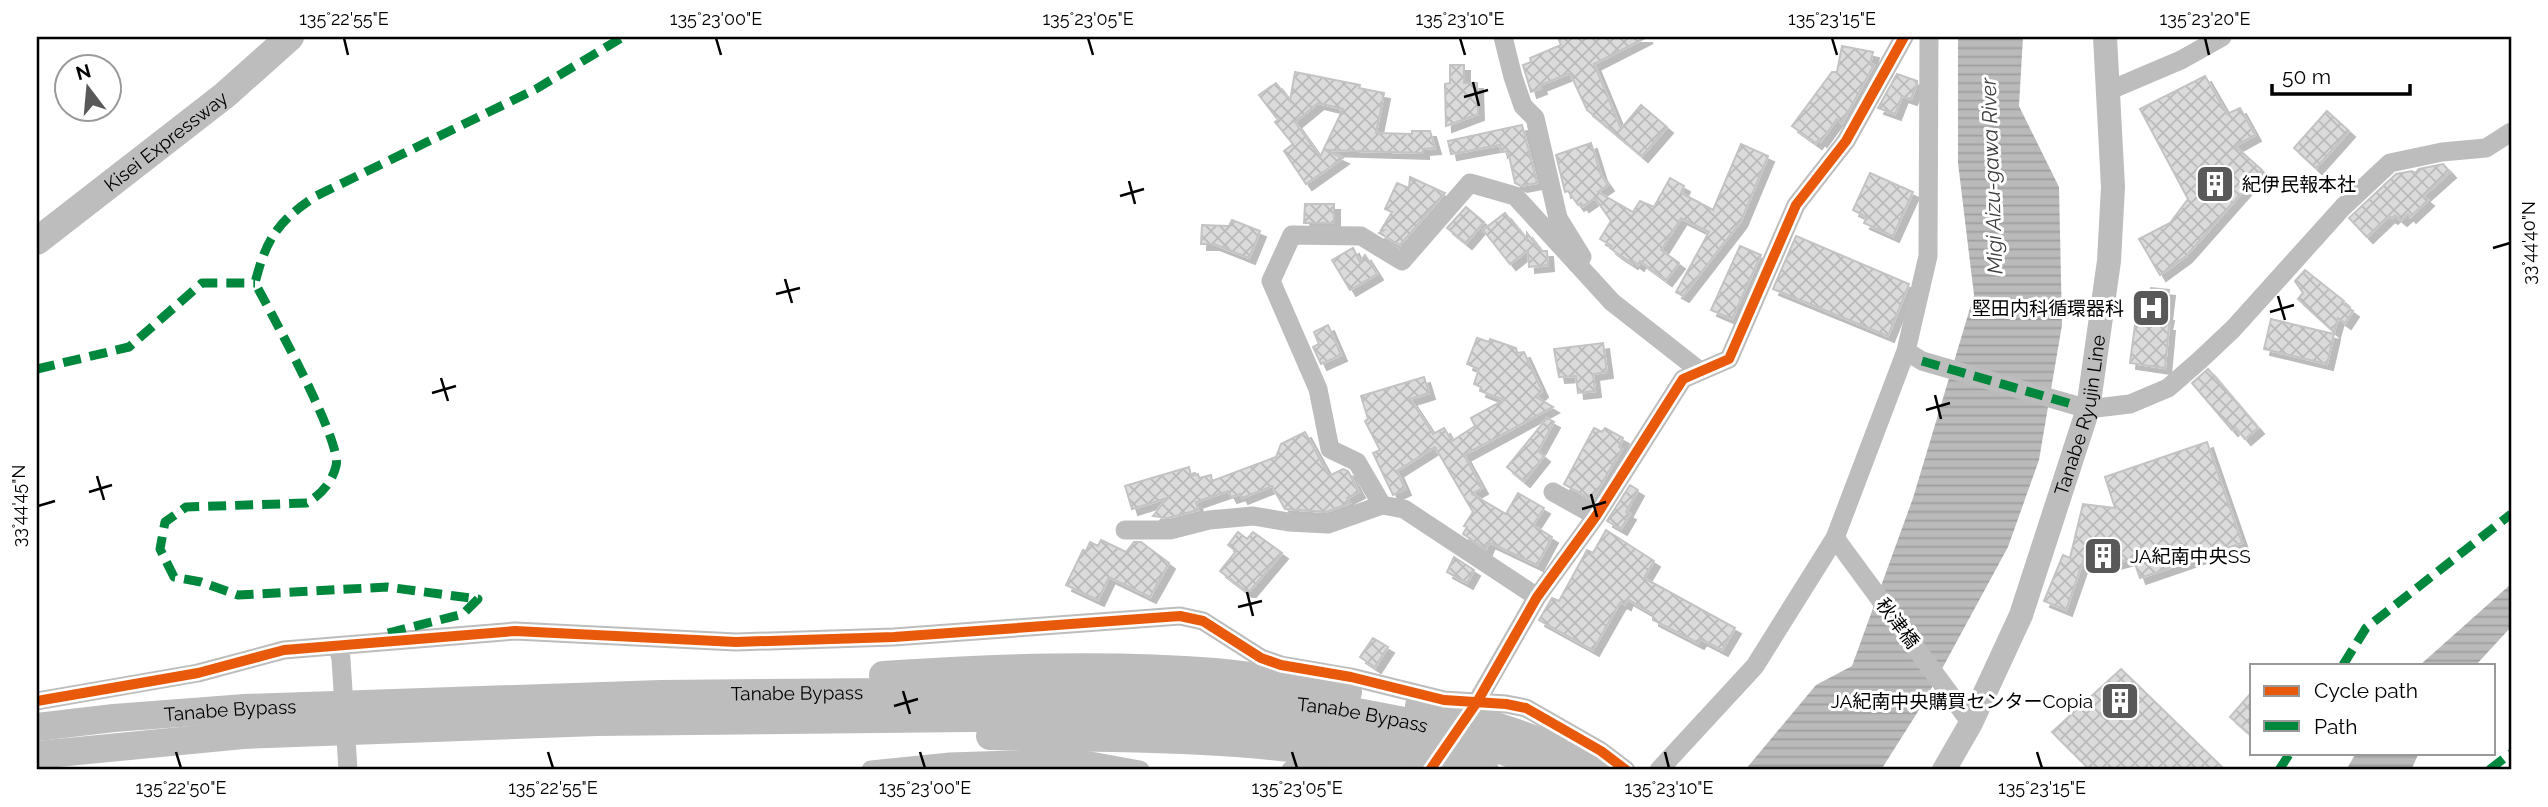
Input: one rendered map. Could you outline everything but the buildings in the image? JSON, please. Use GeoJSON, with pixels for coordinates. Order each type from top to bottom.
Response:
{"type":"FeatureCollection","features":[{"type":"Feature","properties":{"kind":"highway","name":"Kisei Expressway"},"geometry":{"type":"LineString","coordinates":[[37,241],[225,95],[290,37]]}},
{"type":"Feature","properties":{"kind":"highway","name":"Tanabe Bypass"},"geometry":{"type":"LineString","coordinates":[[37,727],[245,708],[661,694],[855,676],[985,669],[1080,668],[1212,708],[1414,747],[1485,770]]}},
{"type":"Feature","properties":{"kind":"highway"},"geometry":{"type":"LineString","coordinates":[[1212,708],[1334,690],[1444,711],[1537,741],[1595,767]]}},
{"type":"Feature","properties":{"kind":"highway","name":"Tanabe Bypass"},"geometry":{"type":"LineString","coordinates":[[37,755],[243,735],[597,722],[1076,717],[1212,708],[1331,707],[1420,724],[1506,752],[1550,770]]}},
{"type":"Feature","properties":{"kind":"highway"},"geometry":{"type":"LineString","coordinates":[[1212,708],[1308,751],[1412,770]]}},
{"type":"Feature","properties":{"kind":"main road","name":"Tanabe Ryujin Line"},"geometry":{"type":"LineString","coordinates":[[1944,770],[1971,723],[2021,615],[2082,407],[2109,261],[2113,187],[2105,37]]}},
{"type":"Feature","properties":{"kind":"street"},"geometry":{"type":"LineString","coordinates":[[1503,37],[1523,106],[1535,118],[1558,218],[1612,302]]}},
{"type":"Feature","properties":{"kind":"street"},"geometry":{"type":"LineString","coordinates":[[1430,770],[1477,702],[1537,597],[1596,516],[1683,379],[1730,359],[1796,205],[1846,141],[1904,37]]}},
{"type":"Feature","properties":{"kind":"street"},"geometry":{"type":"LineString","coordinates":[[1659,770],[1755,666],[1835,538],[1914,356],[1928,256],[1929,37]]}},
{"type":"Feature","properties":{"kind":"street"},"geometry":{"type":"LineString","coordinates":[[2108,91],[2181,60],[2222,37]]}},
{"type":"Feature","properties":{"kind":"street"},"geometry":{"type":"LineString","coordinates":[[1914,356],[2082,407],[2130,404],[2168,388],[2233,329],[2343,207],[2390,163],[2442,152],[2486,148],[2511,132]]}},
{"type":"Feature","properties":{"kind":"street"},"geometry":{"type":"LineString","coordinates":[[1382,505],[1357,463],[1330,449],[1318,390],[1271,282],[1292,234],[1361,236],[1402,261],[1470,183],[1515,196],[1612,302],[1700,371]]}},
{"type":"Feature","properties":{"kind":"street"},"geometry":{"type":"LineString","coordinates":[[1553,492],[1596,516]]}},
{"type":"Feature","properties":{"kind":"street"},"geometry":{"type":"LineString","coordinates":[[1125,530],[1170,530],[1209,520],[1253,516],[1289,522],[1328,524],[1382,505],[1404,509],[1537,597]]}},
{"type":"Feature","properties":{"kind":"street","name":"秋津橋"},"geometry":{"type":"LineString","coordinates":[[1835,538],[1971,723]]}},
{"type":"Feature","properties":{"kind":"street"},"geometry":{"type":"LineString","coordinates":[[37,701],[198,673],[284,650],[339,653],[515,631],[736,642],[894,637],[1180,616],[1203,621],[1261,658],[1281,665],[1351,677],[1444,700],[1526,708],[1601,751],[1626,770]]}},
{"type":"Feature","properties":{"kind":"street"},"geometry":{"type":"LineString","coordinates":[[339,653],[348,770]]}},
{"type":"Feature","properties":{"kind":"street"},"geometry":{"type":"LineString","coordinates":[[872,770],[950,762],[1074,758],[1140,770]]}},
{"type":"Feature","properties":{"kind":"street"},"geometry":{"type":"LineString","coordinates":[[1291,770],[1326,770]]}},
{"type":"Feature","properties":{"kind":"water","name":"Migi Aizu-gawa River"},"geometry":{"type":"Polygon","coordinates":[[[1958,37],[2023,37],[2019,106],[2059,187],[2062,325],[2039,460],[2008,547],[1924,702],[1881,770],[1745,770],[1816,685],[1852,666],[1913,498],[1974,295],[1958,163],[1958,37]]]}},
{"type":"Feature","properties":{"kind":"water"},"geometry":{"type":"Polygon","coordinates":[[[2511,584],[2511,627],[2477,664],[2421,664],[2511,584]]]}},
{"type":"Feature","properties":{"kind":"water"},"geometry":{"type":"Polygon","coordinates":[[[2355,754],[2420,754],[2411,770],[2346,770],[2355,754]]]}},
{"type":"Feature","properties":{"kind":"marked path"},"geometry":{"type":"LineString","coordinates":[[388,633],[463,614],[478,599],[387,587],[238,595],[201,582],[174,577],[160,549],[165,522],[186,507],[307,503],[325,488],[332,478],[336,466],[335,453],[328,432],[304,376],[255,283],[264,254],[275,232],[283,223],[316,196],[536,89],[623,37]]}},
{"type":"Feature","properties":{"kind":"marked path"},"geometry":{"type":"LineString","coordinates":[[37,369],[129,347],[202,283],[255,283]]}},
{"type":"Feature","properties":{"kind":"marked path"},"geometry":{"type":"LineString","coordinates":[[1922,361],[2075,405]]}},
{"type":"Feature","properties":{"kind":"marked path"},"geometry":{"type":"LineString","coordinates":[[2344,664],[2366,628],[2511,514]]}},
{"type":"Feature","properties":{"kind":"marked path"},"geometry":{"type":"LineString","coordinates":[[2489,770],[2511,753]]}},
{"type":"Feature","properties":{"kind":"marked path"},"geometry":{"type":"LineString","coordinates":[[2279,770],[2289,754]]}},
{"type":"Feature","properties":{"kind":"cycle path"},"geometry":{"type":"LineString","coordinates":[[1430,770],[1477,702],[1537,597],[1596,516],[1683,379],[1729,359],[1796,205],[1846,141],[1904,37]]}},
{"type":"Feature","properties":{"kind":"cycle path"},"geometry":{"type":"LineString","coordinates":[[37,701],[198,673],[284,650],[515,631],[736,642],[894,637],[1180,616],[1203,621],[1261,658],[1281,665],[1351,677],[1444,700],[1526,708],[1601,751],[1626,770]]}},
{"type":"Feature","properties":{"kind":"place","name":"紀伊民報本社"},"geometry":{"type":"Point","coordinates":[2215,184]}},
{"type":"Feature","properties":{"kind":"place","name":"堅田内科循環器科"},"geometry":{"type":"Point","coordinates":[2151,308]}},
{"type":"Feature","properties":{"kind":"place","name":"JA紀南中央SS"},"geometry":{"type":"Point","coordinates":[2103,556]}},
{"type":"Feature","properties":{"kind":"place","name":"JA紀南中央購買センターCopia"},"geometry":{"type":"Point","coordinates":[2120,701]}}]}
